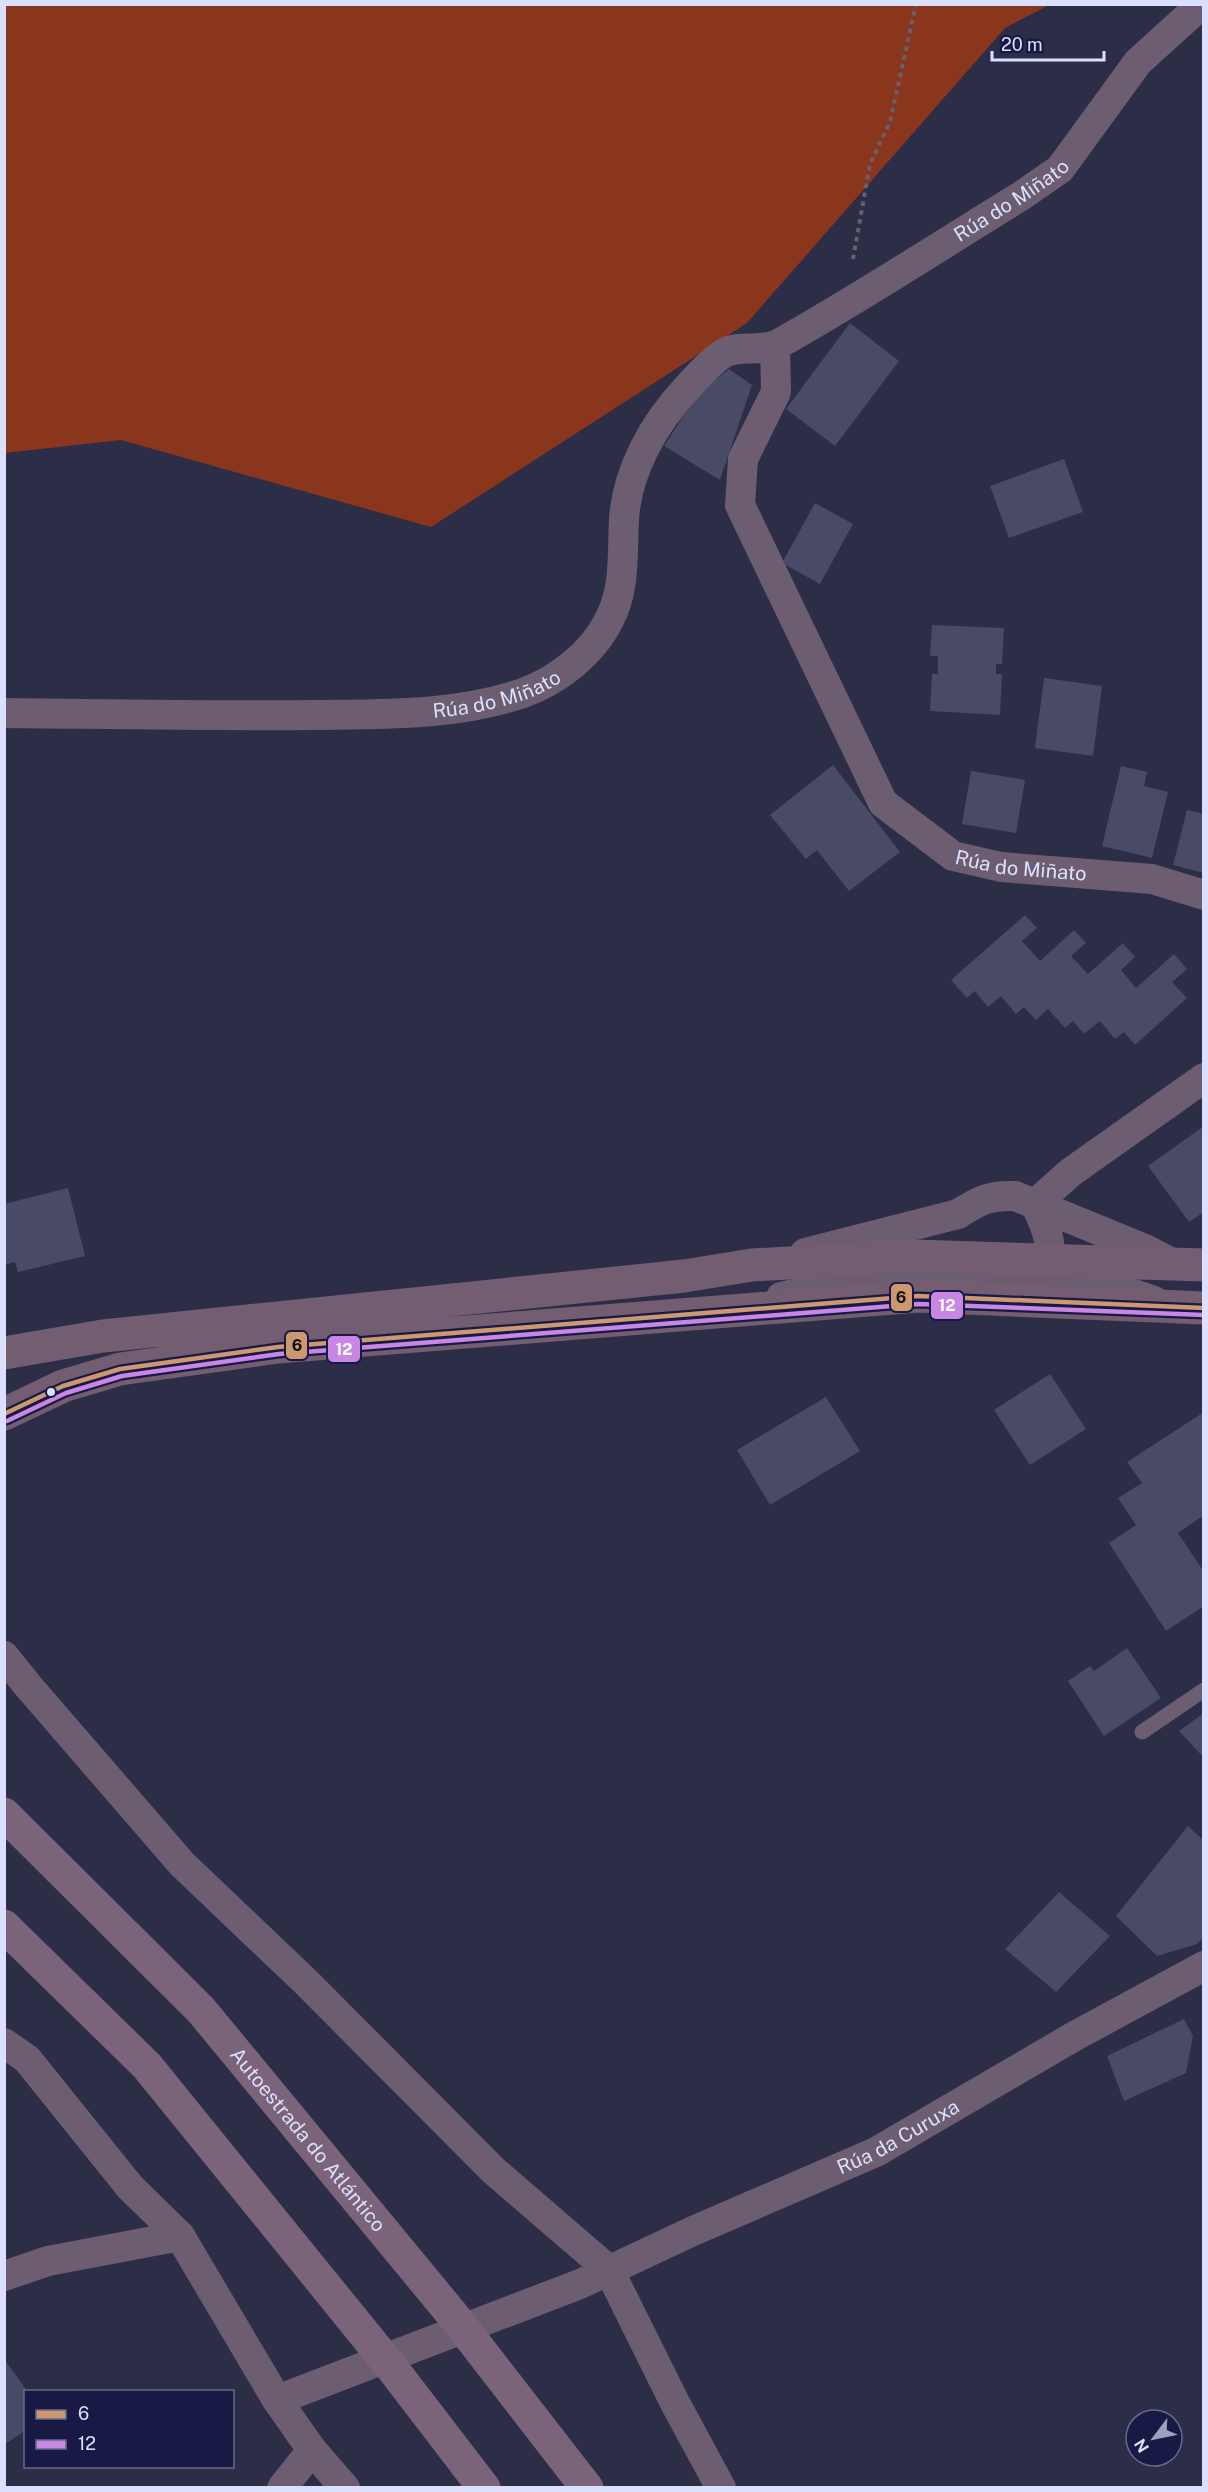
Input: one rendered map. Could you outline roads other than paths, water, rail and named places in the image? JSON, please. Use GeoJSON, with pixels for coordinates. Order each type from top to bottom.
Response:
{"type":"FeatureCollection","features":[{"type":"Feature","properties":{"kind":"highway","name":"Autoestrada do Atlántico"},"geometry":{"type":"LineString","coordinates":[[4,1814],[201,2010],[456,2319],[587,2487]]}},
{"type":"Feature","properties":{"kind":"highway"},"geometry":{"type":"LineString","coordinates":[[4,1926],[147,2066],[392,2368],[484,2487]]}},
{"type":"Feature","properties":{"kind":"main road"},"geometry":{"type":"LineString","coordinates":[[4,1353],[103,1336],[684,1276],[752,1265],[914,1256],[957,1268],[1048,1270],[1189,1264]]}},
{"type":"Feature","properties":{"kind":"main road"},"geometry":{"type":"LineString","coordinates":[[4,1414],[63,1386],[120,1369],[278,1347],[918,1296],[1203,1308]]}},
{"type":"Feature","properties":{"kind":"street","name":"Rúa do Miñato"},"geometry":{"type":"LineString","coordinates":[[4,713],[249,716],[401,714],[451,710],[526,692],[553,678],[576,661],[596,641],[610,619],[619,594],[624,562],[624,517],[630,486],[640,455],[661,420],[685,391],[725,351],[775,346],[1021,196],[1060,169],[1138,62],[1202,4]]}},
{"type":"Feature","properties":{"kind":"street","name":"Rúa do Miñato"},"geometry":{"type":"LineString","coordinates":[[775,346],[776,392],[743,459],[740,505],[883,803],[953,856],[1001,867],[1152,879],[1203,895]]}},
{"type":"Feature","properties":{"kind":"street"},"geometry":{"type":"LineString","coordinates":[[1035,1204],[1071,1172],[1203,1078]]}},
{"type":"Feature","properties":{"kind":"street"},"geometry":{"type":"LineString","coordinates":[[752,1265],[958,1214],[978,1201],[996,1195],[1015,1196],[1147,1250],[1189,1264]]}},
{"type":"Feature","properties":{"kind":"street"},"geometry":{"type":"LineString","coordinates":[[1035,1204],[1046,1227],[1051,1245],[1048,1270],[1105,1284],[1171,1307]]}},
{"type":"Feature","properties":{"kind":"street"},"geometry":{"type":"LineString","coordinates":[[723,1311],[847,1281],[957,1268],[953,1242],[958,1214]]}},
{"type":"Feature","properties":{"kind":"street"},"geometry":{"type":"LineString","coordinates":[[4,1656],[182,1864],[306,1982],[494,2171],[609,2270],[675,2403],[721,2487]]}},
{"type":"Feature","properties":{"kind":"street","name":"Rúa da Curuxa"},"geometry":{"type":"LineString","coordinates":[[277,2400],[580,2283],[876,2152],[1073,2037],[1203,1966]]}},
{"type":"Feature","properties":{"kind":"street"},"geometry":{"type":"LineString","coordinates":[[4,2043],[27,2059],[130,2187],[180,2236],[277,2400],[312,2450],[345,2487]]}},
{"type":"Feature","properties":{"kind":"street"},"geometry":{"type":"LineString","coordinates":[[4,2276],[48,2261],[180,2236]]}},
{"type":"Feature","properties":{"kind":"street"},"geometry":{"type":"LineString","coordinates":[[282,2487],[312,2450]]}},
{"type":"Feature","properties":{"kind":"lane"},"geometry":{"type":"LineString","coordinates":[[1142,1732],[1203,1690]]}}]}
